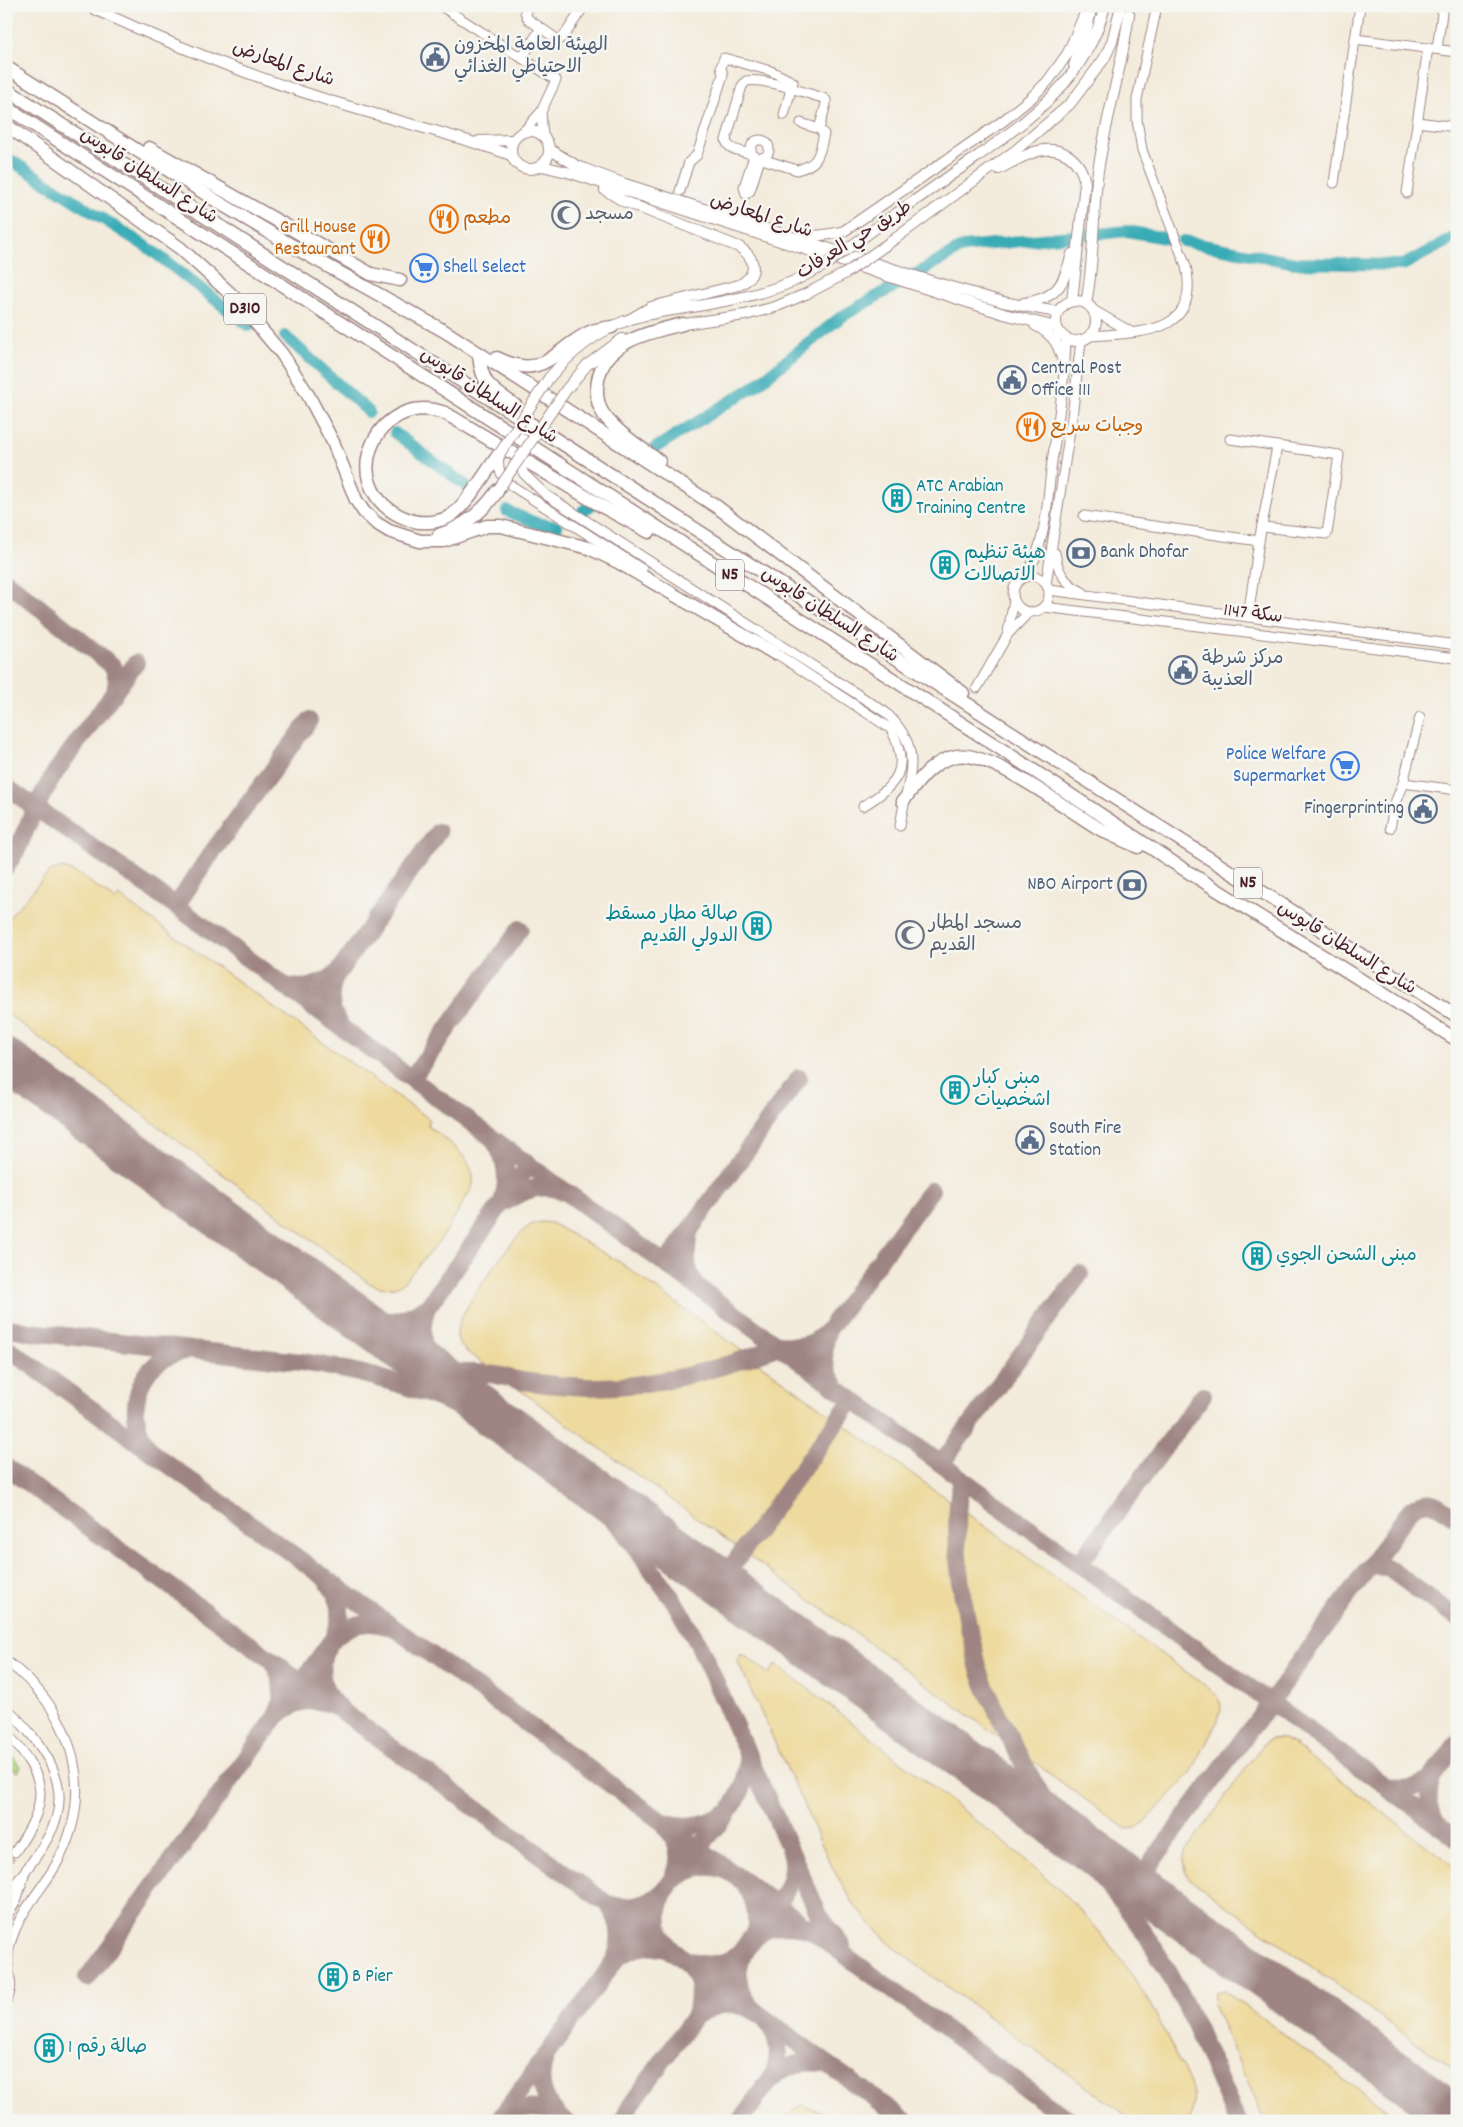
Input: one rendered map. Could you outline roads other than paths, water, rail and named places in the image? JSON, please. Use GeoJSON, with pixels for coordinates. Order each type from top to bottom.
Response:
{"type":"FeatureCollection","features":[{"type":"Feature","properties":{"kind":"highway"},"geometry":{"type":"LineString","coordinates":[[6,67],[371,274],[400,280]]}},
{"type":"Feature","properties":{"kind":"highway"},"geometry":{"type":"LineString","coordinates":[[41,88],[223,206],[446,332],[508,364],[530,366],[543,363],[590,332],[612,327]]}},
{"type":"Feature","properties":{"kind":"highway","name":"شارع السلطان قابوس"},"geometry":{"type":"LineString","coordinates":[[6,89],[1457,1016]]}},
{"type":"Feature","properties":{"kind":"highway","name":"شارع السلطان قابوس"},"geometry":{"type":"LineString","coordinates":[[6,107],[733,578],[998,747],[1174,863],[1457,1040]]}},
{"type":"Feature","properties":{"kind":"highway","name":"D310"},"geometry":{"type":"LineString","coordinates":[[6,125],[180,248],[219,282],[261,326],[282,354],[317,410],[333,442],[356,500],[364,512],[389,532],[420,541],[444,541],[451,535]]}},
{"type":"Feature","properties":{"kind":"highway"},"geometry":{"type":"LineString","coordinates":[[683,324],[645,333],[626,342],[612,353],[603,365],[599,376],[596,394],[602,411],[614,425],[717,507],[1039,750]]}},
{"type":"Feature","properties":{"kind":"highway"},"geometry":{"type":"LineString","coordinates":[[446,332],[717,507]]}},
{"type":"Feature","properties":{"kind":"highway"},"geometry":{"type":"LineString","coordinates":[[479,355],[480,371],[487,383],[560,442]]}},
{"type":"Feature","properties":{"kind":"highway"},"geometry":{"type":"LineString","coordinates":[[500,453],[462,505],[443,520],[418,522],[390,511],[379,501],[374,493],[368,474],[368,458],[372,443],[383,428],[398,416],[425,409],[445,413],[605,508],[733,578]]}},
{"type":"Feature","properties":{"kind":"highway"},"geometry":{"type":"LineString","coordinates":[[451,535],[490,502],[502,485]]}},
{"type":"Feature","properties":{"kind":"highway"},"geometry":{"type":"LineString","coordinates":[[451,535],[487,526],[501,526],[589,548],[737,626],[774,653]]}},
{"type":"Feature","properties":{"kind":"highway"},"geometry":{"type":"LineString","coordinates":[[903,802],[927,772],[940,762],[957,756],[973,756],[1002,768],[1102,830],[1174,863]]}},
{"type":"Feature","properties":{"kind":"main road","name":"شارع المعارض"},"geometry":{"type":"LineString","coordinates":[[88,6],[162,39],[256,76],[327,100],[473,141],[511,155]]}},
{"type":"Feature","properties":{"kind":"main road"},"geometry":{"type":"LineString","coordinates":[[1069,80],[1085,36],[1090,6]]}},
{"type":"Feature","properties":{"kind":"main road"},"geometry":{"type":"LineString","coordinates":[[764,228],[814,237],[828,236],[844,231],[1003,121],[1031,98],[1048,81],[1068,53],[1090,6]]}},
{"type":"Feature","properties":{"kind":"main road","name":"طريق حي العرفات"},"geometry":{"type":"LineString","coordinates":[[500,453],[549,378],[582,345],[627,320],[739,299],[767,292],[792,282],[825,265],[1005,137],[1044,106],[1069,80],[1086,55],[1097,33],[1105,6]]}},
{"type":"Feature","properties":{"kind":"main road"},"geometry":{"type":"LineString","coordinates":[[1089,307],[1072,301],[1066,303],[1057,312],[1056,327],[1066,339],[1086,339],[1096,326],[1089,307],[1098,173],[1109,108],[1125,43],[1127,9]]}},
{"type":"Feature","properties":{"kind":"main road","name":"طريق حي العرفات"},"geometry":{"type":"LineString","coordinates":[[502,485],[566,390],[587,365],[623,338],[644,330],[745,315],[775,307],[808,294],[846,272],[972,184],[1036,135],[1070,104],[1104,59],[1127,9]]}},
{"type":"Feature","properties":{"kind":"main road"},"geometry":{"type":"LineString","coordinates":[[534,131],[543,136],[549,149],[548,158],[542,166],[534,169],[524,168],[515,163],[511,155],[514,140],[523,132],[534,131]]}},
{"type":"Feature","properties":{"kind":"main road","name":"شارع المعارض"},"geometry":{"type":"LineString","coordinates":[[473,141],[514,140]]}},
{"type":"Feature","properties":{"kind":"main road"},"geometry":{"type":"LineString","coordinates":[[972,184],[1024,156],[1041,150],[1051,148],[1064,152],[1073,159],[1082,170],[1085,183],[1072,301]]}},
{"type":"Feature","properties":{"kind":"main road","name":"شارع المعارض"},"geometry":{"type":"LineString","coordinates":[[549,149],[577,166],[625,184],[889,268],[930,286],[1021,318],[1056,327]]}},
{"type":"Feature","properties":{"kind":"main road","name":"شارع المعارض"},"geometry":{"type":"LineString","coordinates":[[542,166],[571,173],[879,274],[1057,312]]}},
{"type":"Feature","properties":{"kind":"main road"},"geometry":{"type":"LineString","coordinates":[[589,180],[623,201],[740,247],[748,253],[753,261],[748,281],[739,285],[651,307],[627,320]]}},
{"type":"Feature","properties":{"kind":"main road"},"geometry":{"type":"LineString","coordinates":[[1003,302],[1041,300],[1055,292],[1063,281],[1068,269],[1080,227]]}},
{"type":"Feature","properties":{"kind":"main road"},"geometry":{"type":"LineString","coordinates":[[1021,318],[1043,329],[1052,336],[1058,344],[1065,368]]}},
{"type":"Feature","properties":{"kind":"street"},"geometry":{"type":"LineString","coordinates":[[528,6],[525,12],[526,16],[555,38],[561,39],[584,6]]}},
{"type":"Feature","properties":{"kind":"street"},"geometry":{"type":"LineString","coordinates":[[1014,600],[1020,609],[1030,612],[1040,610],[1048,602],[1053,545],[1086,339],[1150,331],[1170,322],[1180,313],[1188,292],[1189,280],[1186,266],[1142,150],[1137,120],[1137,99],[1157,6]]}},
{"type":"Feature","properties":{"kind":"street"},"geometry":{"type":"LineString","coordinates":[[1334,183],[1360,6]]}},
{"type":"Feature","properties":{"kind":"street"},"geometry":{"type":"LineString","coordinates":[[1407,193],[1417,122],[1432,49],[1444,6]]}},
{"type":"Feature","properties":{"kind":"street"},"geometry":{"type":"LineString","coordinates":[[445,8],[556,80],[541,112],[523,132]]}},
{"type":"Feature","properties":{"kind":"street"},"geometry":{"type":"LineString","coordinates":[[522,58],[541,28]]}},
{"type":"Feature","properties":{"kind":"street"},"geometry":{"type":"LineString","coordinates":[[1355,39],[1457,52]]}},
{"type":"Feature","properties":{"kind":"street"},"geometry":{"type":"LineString","coordinates":[[680,191],[688,162],[697,155],[723,75],[721,67],[724,58],[771,71],[793,82],[784,114]]}},
{"type":"Feature","properties":{"kind":"street"},"geometry":{"type":"LineString","coordinates":[[801,123],[819,129],[824,134],[818,157],[807,167],[797,170],[727,145],[726,140],[742,86],[746,81],[752,80],[823,98],[826,100],[819,129]]}},
{"type":"Feature","properties":{"kind":"street"},"geometry":{"type":"LineString","coordinates":[[541,112],[543,136]]}},
{"type":"Feature","properties":{"kind":"street"},"geometry":{"type":"LineString","coordinates":[[1417,122],[1457,127]]}},
{"type":"Feature","properties":{"kind":"street"},"geometry":{"type":"LineString","coordinates":[[1089,307],[1131,332]]}},
{"type":"Feature","properties":{"kind":"street"},"geometry":{"type":"LineString","coordinates":[[1008,634],[1014,600],[1013,589],[1036,560],[1043,529],[1065,368],[1066,339]]}},
{"type":"Feature","properties":{"kind":"street"},"geometry":{"type":"LineString","coordinates":[[1230,439],[1339,455],[1327,534],[1263,528]]}},
{"type":"Feature","properties":{"kind":"street"},"geometry":{"type":"LineString","coordinates":[[1248,617],[1259,541],[1277,447]]}},
{"type":"Feature","properties":{"kind":"street"},"geometry":{"type":"LineString","coordinates":[[500,453],[498,465],[502,485],[885,712],[898,723],[906,735],[911,751],[912,771],[903,802],[900,826]]}},
{"type":"Feature","properties":{"kind":"street"},"geometry":{"type":"LineString","coordinates":[[518,461],[524,474],[546,495],[737,626]]}},
{"type":"Feature","properties":{"kind":"street"},"geometry":{"type":"LineString","coordinates":[[1084,516],[1259,541]]}},
{"type":"Feature","properties":{"kind":"street"},"geometry":{"type":"LineString","coordinates":[[1053,545],[1057,566],[1066,582],[1090,596]]}},
{"type":"Feature","properties":{"kind":"street"},"geometry":{"type":"LineString","coordinates":[[1025,576],[1037,577],[1048,587]]}},
{"type":"Feature","properties":{"kind":"street","name":"سكة 1147"},"geometry":{"type":"LineString","coordinates":[[1048,587],[1090,596],[1457,645]]}},
{"type":"Feature","properties":{"kind":"street","name":"سكة 1147"},"geometry":{"type":"LineString","coordinates":[[1044,607],[1457,658]]}},
{"type":"Feature","properties":{"kind":"street"},"geometry":{"type":"LineString","coordinates":[[977,688],[1008,634],[1030,612]]}},
{"type":"Feature","properties":{"kind":"street"},"geometry":{"type":"LineString","coordinates":[[774,653],[891,729],[899,745],[901,765],[896,779],[885,793],[863,806]]}},
{"type":"Feature","properties":{"kind":"street"},"geometry":{"type":"LineString","coordinates":[[1390,828],[1395,803],[1403,783],[1420,717]]}},
{"type":"Feature","properties":{"kind":"street"},"geometry":{"type":"LineString","coordinates":[[1403,783],[1457,790]]}},
{"type":"Feature","properties":{"kind":"street"},"geometry":{"type":"LineString","coordinates":[[6,1661],[32,1682],[47,1700],[60,1721],[71,1751],[76,1793],[73,1822],[64,1851],[13,1933],[8,1959],[11,1990],[6,2000]]}},
{"type":"Feature","properties":{"kind":"street"},"geometry":{"type":"LineString","coordinates":[[6,1707],[46,1753],[54,1769],[58,1787],[55,1823],[47,1839],[6,1896]]}},
{"type":"Feature","properties":{"kind":"street"},"geometry":{"type":"LineString","coordinates":[[6,1732],[31,1764],[38,1779],[40,1796],[35,1820],[15,1852]]}},
{"type":"Feature","properties":{"kind":"street"},"geometry":{"type":"LineString","coordinates":[[6,1918],[16,1901],[28,1864]]}},
{"type":"Feature","properties":{"kind":"waterway"},"geometry":{"type":"LineString","coordinates":[[6,157],[150,249],[249,326]]}},
{"type":"Feature","properties":{"kind":"waterway"},"geometry":{"type":"LineString","coordinates":[[1098,234],[1127,231],[1170,239]]}},
{"type":"Feature","properties":{"kind":"waterway"},"geometry":{"type":"LineString","coordinates":[[655,448],[755,386],[841,317],[963,247],[1090,234]]}},
{"type":"Feature","properties":{"kind":"waterway"},"geometry":{"type":"LineString","coordinates":[[1183,241],[1295,263],[1403,265],[1457,236]]}},
{"type":"Feature","properties":{"kind":"waterway"},"geometry":{"type":"LineString","coordinates":[[285,336],[369,412]]}},
{"type":"Feature","properties":{"kind":"waterway"},"geometry":{"type":"LineString","coordinates":[[395,433],[465,485]]}},
{"type":"Feature","properties":{"kind":"waterway"},"geometry":{"type":"LineString","coordinates":[[583,511],[590,506]]}},
{"type":"Feature","properties":{"kind":"waterway"},"geometry":{"type":"LineString","coordinates":[[507,511],[536,523],[557,527]]}},
{"type":"Feature","properties":{"kind":"tunnel"},"geometry":{"type":"LineString","coordinates":[[6,1863],[15,1852]]}},
{"type":"Feature","properties":{"kind":"place","name":"الهيئة العامة المخزون الاحتياطي الغذائي"},"geometry":{"type":"Point","coordinates":[435,57]}},
{"type":"Feature","properties":{"kind":"place","name":"مسجد"},"geometry":{"type":"Point","coordinates":[566,215]}},
{"type":"Feature","properties":{"kind":"place","name":"مطعم"},"geometry":{"type":"Point","coordinates":[444,219]}},
{"type":"Feature","properties":{"kind":"place","name":"Grill House Restaurant"},"geometry":{"type":"Point","coordinates":[375,239]}},
{"type":"Feature","properties":{"kind":"place","name":"Shell Select"},"geometry":{"type":"Point","coordinates":[424,268]}},
{"type":"Feature","properties":{"kind":"place","name":"Central Post Office 111"},"geometry":{"type":"Point","coordinates":[1012,380]}},
{"type":"Feature","properties":{"kind":"place","name":"وجبات سريع"},"geometry":{"type":"Point","coordinates":[1031,427]}},
{"type":"Feature","properties":{"kind":"place","name":"ATC Arabian Training Centre"},"geometry":{"type":"Point","coordinates":[897,498]}},
{"type":"Feature","properties":{"kind":"place","name":"Bank Dhofar"},"geometry":{"type":"Point","coordinates":[1081,553]}},
{"type":"Feature","properties":{"kind":"place","name":"هيئة تنظيم الاتصالات"},"geometry":{"type":"Point","coordinates":[945,565]}},
{"type":"Feature","properties":{"kind":"place","name":"مركز شرطة العذيبة"},"geometry":{"type":"Point","coordinates":[1183,670]}},
{"type":"Feature","properties":{"kind":"place","name":"Police Welfare Supermarket"},"geometry":{"type":"Point","coordinates":[1345,766]}},
{"type":"Feature","properties":{"kind":"place","name":"Fingerprinting"},"geometry":{"type":"Point","coordinates":[1423,809]}},
{"type":"Feature","properties":{"kind":"place","name":"NBO Airport"},"geometry":{"type":"Point","coordinates":[1132,885]}},
{"type":"Feature","properties":{"kind":"place","name":"صالة مطار مسقط الدولي القديم"},"geometry":{"type":"Point","coordinates":[757,926]}},
{"type":"Feature","properties":{"kind":"place","name":"مسجد المطار القديم"},"geometry":{"type":"Point","coordinates":[910,935]}},
{"type":"Feature","properties":{"kind":"place","name":"مبنى كبار اشخصيات"},"geometry":{"type":"Point","coordinates":[955,1090]}},
{"type":"Feature","properties":{"kind":"place","name":"South Fire Station"},"geometry":{"type":"Point","coordinates":[1030,1140]}},
{"type":"Feature","properties":{"kind":"place","name":"مبنى الشحن الجوي"},"geometry":{"type":"Point","coordinates":[1257,1256]}},
{"type":"Feature","properties":{"kind":"place","name":"B Pier"},"geometry":{"type":"Point","coordinates":[333,1977]}},
{"type":"Feature","properties":{"kind":"place","name":"صالة رقم 1"},"geometry":{"type":"Point","coordinates":[49,2048]}}]}
